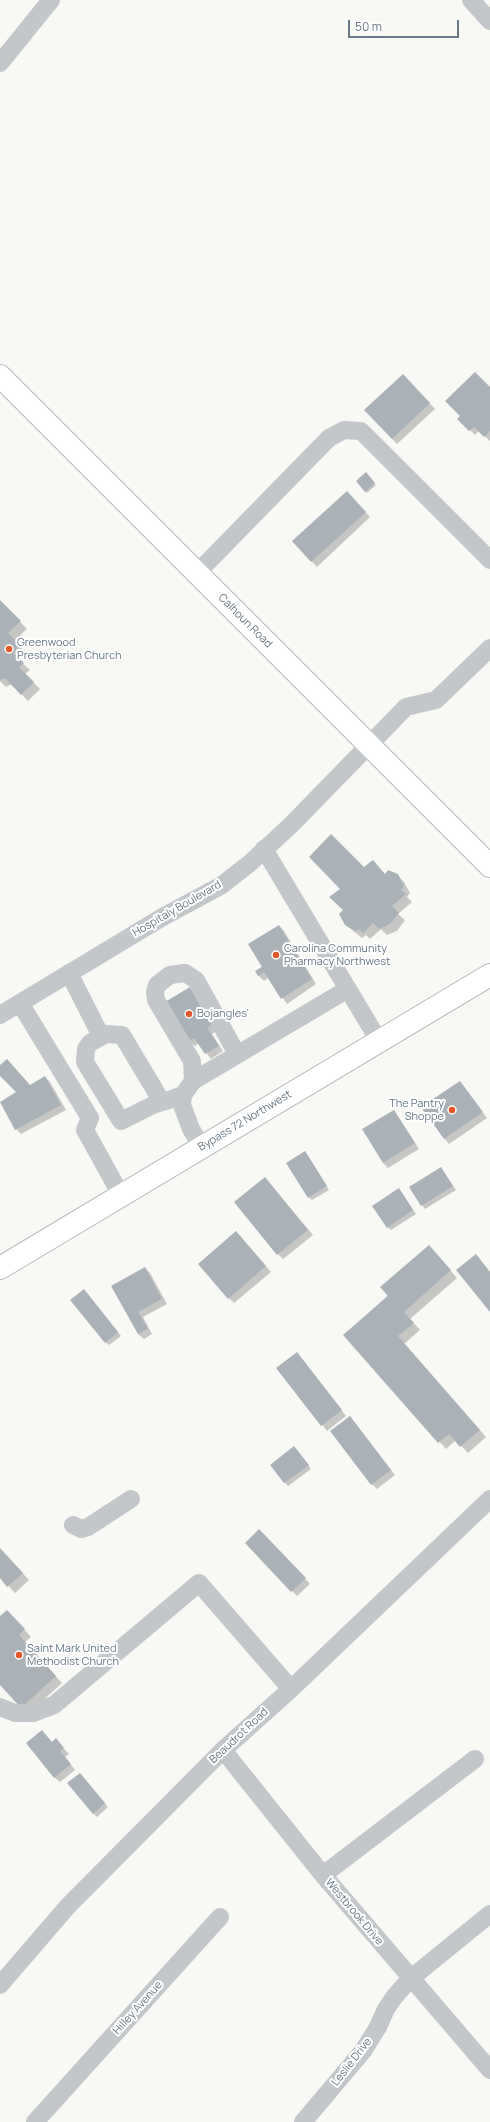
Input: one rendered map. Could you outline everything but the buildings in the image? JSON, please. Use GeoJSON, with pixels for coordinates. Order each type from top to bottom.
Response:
{"type":"FeatureCollection","features":[{"type":"Feature","properties":{"kind":"main road","name":"Calhoun Road"},"geometry":{"type":"LineString","coordinates":[[0,376],[490,866]]}},
{"type":"Feature","properties":{"kind":"main road","name":"Bypass 72 Northwest"},"geometry":{"type":"LineString","coordinates":[[0,1268],[490,975]]}},
{"type":"Feature","properties":{"kind":"street"},"geometry":{"type":"LineString","coordinates":[[0,63],[51,0]]}},
{"type":"Feature","properties":{"kind":"street"},"geometry":{"type":"LineString","coordinates":[[471,0],[490,21]]}},
{"type":"Feature","properties":{"kind":"street"},"geometry":{"type":"LineString","coordinates":[[197,573],[328,438],[344,430],[361,431],[490,560]]}},
{"type":"Feature","properties":{"kind":"street","name":"Hospitaly Boulevard"},"geometry":{"type":"LineString","coordinates":[[0,1015],[161,918],[222,885],[291,825],[368,744],[406,707],[436,700],[490,648]]}},
{"type":"Feature","properties":{"kind":"street"},"geometry":{"type":"LineString","coordinates":[[264,850],[379,1041]]}},
{"type":"Feature","properties":{"kind":"street"},"geometry":{"type":"LineString","coordinates":[[69,973],[101,1036]]}},
{"type":"Feature","properties":{"kind":"street"},"geometry":{"type":"LineString","coordinates":[[202,1147],[184,1114],[182,1105],[188,1088],[192,1061],[156,1000],[155,992],[157,985],[170,975],[185,973],[196,980],[237,1054]]}},
{"type":"Feature","properties":{"kind":"street"},"geometry":{"type":"LineString","coordinates":[[162,1102],[122,1035],[113,1034],[101,1036],[90,1043],[86,1049],[85,1062],[121,1121],[162,1102],[188,1088],[237,1054],[348,989]]}},
{"type":"Feature","properties":{"kind":"street"},"geometry":{"type":"LineString","coordinates":[[20,1002],[90,1118],[85,1130],[121,1195]]}},
{"type":"Feature","properties":{"kind":"street"},"geometry":{"type":"LineString","coordinates":[[73,1525],[81,1529],[88,1527],[131,1499]]}},
{"type":"Feature","properties":{"kind":"street","name":"Beaudrot Road"},"geometry":{"type":"LineString","coordinates":[[0,1986],[68,1906],[223,1750],[291,1689],[490,1499]]}},
{"type":"Feature","properties":{"kind":"street"},"geometry":{"type":"LineString","coordinates":[[0,1707],[15,1713],[27,1713],[54,1705],[199,1583],[291,1689]]}},
{"type":"Feature","properties":{"kind":"street","name":"Westbrook Drive"},"geometry":{"type":"LineString","coordinates":[[223,1750],[323,1876],[410,1979],[490,2070]]}},
{"type":"Feature","properties":{"kind":"street"},"geometry":{"type":"LineString","coordinates":[[323,1876],[475,1759]]}},
{"type":"Feature","properties":{"kind":"street","name":"Leslie Drive"},"geometry":{"type":"LineString","coordinates":[[303,2122],[363,2051],[378,2027],[386,2009],[410,1979],[490,1914]]}},
{"type":"Feature","properties":{"kind":"street","name":"Hilley Avenue"},"geometry":{"type":"LineString","coordinates":[[35,2122],[220,1917]]}},
{"type":"Feature","properties":{"kind":"place","name":"Greenwood Presbyterian Church"},"geometry":{"type":"Point","coordinates":[9,649]}},
{"type":"Feature","properties":{"kind":"place","name":"Carolina Community Pharmacy Northwest"},"geometry":{"type":"Point","coordinates":[276,955]}},
{"type":"Feature","properties":{"kind":"place","name":"Bojangles'"},"geometry":{"type":"Point","coordinates":[189,1014]}},
{"type":"Feature","properties":{"kind":"place","name":"The Pantry Shoppe"},"geometry":{"type":"Point","coordinates":[452,1110]}},
{"type":"Feature","properties":{"kind":"place","name":"Saint Mark United Methodist Church"},"geometry":{"type":"Point","coordinates":[19,1655]}}]}
